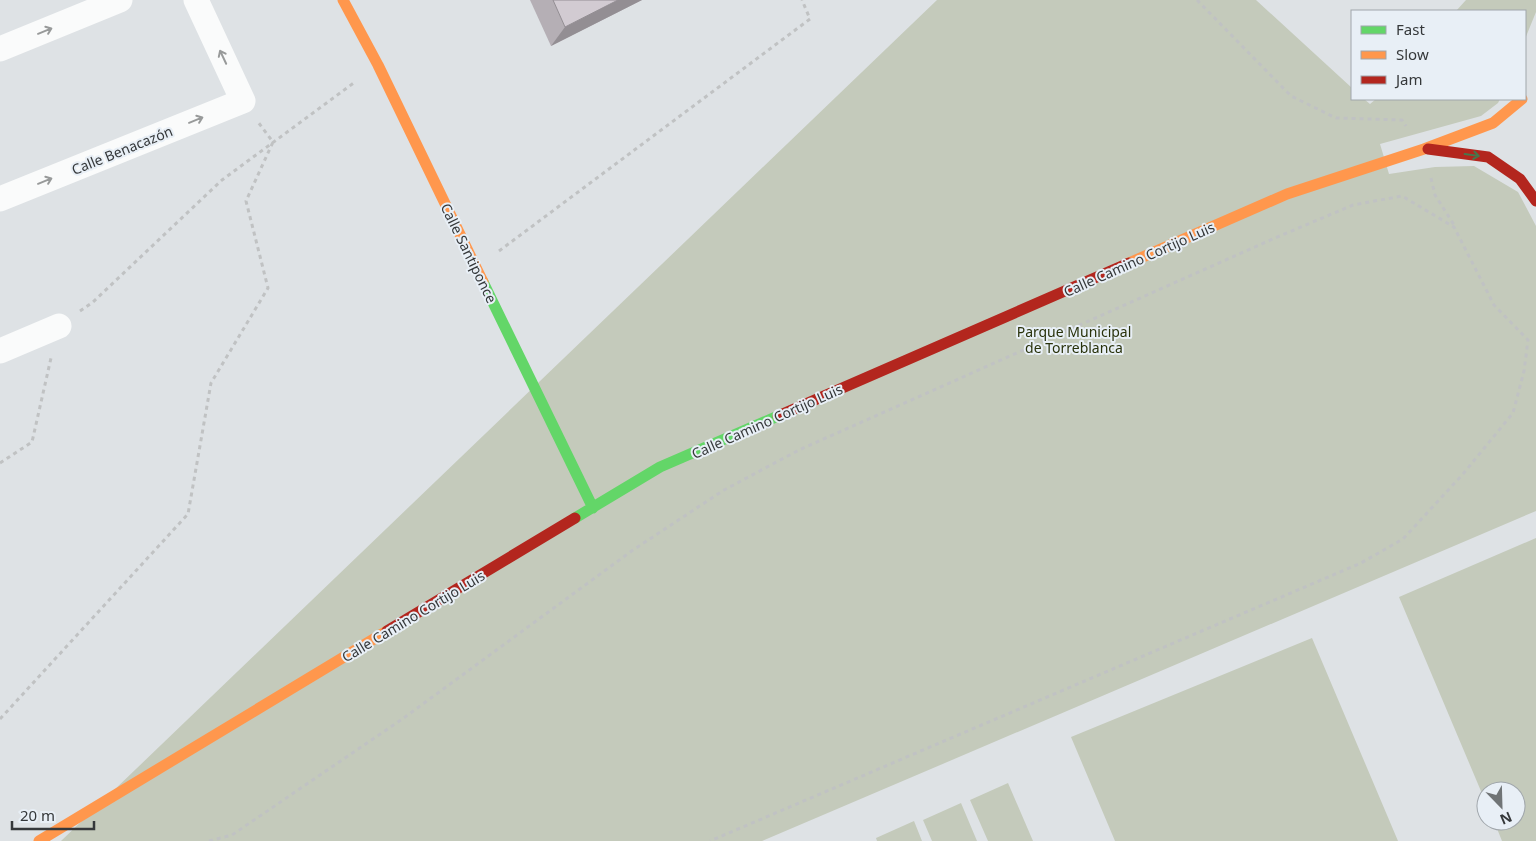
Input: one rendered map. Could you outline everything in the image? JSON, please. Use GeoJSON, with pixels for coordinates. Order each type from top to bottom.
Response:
{"type":"FeatureCollection","features":[{"type":"Feature","properties":{"kind":"street"},"geometry":{"type":"LineString","coordinates":[[0,49],[120,0]]}},
{"type":"Feature","properties":{"kind":"street","name":"Calle Benacazón"},"geometry":{"type":"LineString","coordinates":[[0,199],[243,101],[196,0]]}},
{"type":"Feature","properties":{"kind":"street","name":"Calle Santiponce"},"geometry":{"type":"LineString","coordinates":[[343,0],[378,65],[593,508]]}},
{"type":"Feature","properties":{"kind":"street"},"geometry":{"type":"LineString","coordinates":[[1424,148],[1493,123],[1520,100]]}},
{"type":"Feature","properties":{"kind":"street","name":"Calle Camino Cortijo Luis"},"geometry":{"type":"LineString","coordinates":[[39,841],[660,467],[1287,194],[1424,148],[1488,157],[1520,180],[1536,201]]}},
{"type":"Feature","properties":{"kind":"street"},"geometry":{"type":"LineString","coordinates":[[0,351],[59,326]]}},
{"type":"Feature","properties":{"kind":"path"},"geometry":{"type":"LineString","coordinates":[[496,253],[810,19],[802,0]]}},
{"type":"Feature","properties":{"kind":"path"},"geometry":{"type":"LineString","coordinates":[[710,841],[1362,563],[1403,539],[1463,474],[1513,412],[1524,371],[1528,340],[1494,305],[1454,227],[1435,195],[1424,148],[1402,120],[1336,118],[1291,96],[1197,0]]}},
{"type":"Feature","properties":{"kind":"path"},"geometry":{"type":"LineString","coordinates":[[0,464],[32,442],[59,326],[92,302],[222,180],[378,65]]}},
{"type":"Feature","properties":{"kind":"path"},"geometry":{"type":"LineString","coordinates":[[0,719],[188,514],[211,383],[268,288],[246,201],[273,142]]}},
{"type":"Feature","properties":{"kind":"path"},"geometry":{"type":"LineString","coordinates":[[209,841],[232,835],[385,731],[650,539],[724,490],[799,450],[1353,205],[1402,196],[1454,227]]}},
{"type":"Feature","properties":{"kind":"green space","name":"Parque Municipal de Torreblanca"},"geometry":{"type":"Polygon","coordinates":[[[937,0],[1256,0],[1351,87],[1351,100],[1365,100],[1370,104],[1375,100],[1500,100],[1481,116],[1380,144],[1389,174],[1435,167],[1474,166],[1518,192],[1536,226],[1536,511],[762,841],[61,841],[937,0]]]}},
{"type":"Feature","properties":{"kind":"green space"},"geometry":{"type":"Polygon","coordinates":[[[1466,0],[1536,0],[1536,12],[1526,37],[1526,10],[1457,10],[1466,0]]]}},
{"type":"Feature","properties":{"kind":"green space"},"geometry":{"type":"Polygon","coordinates":[[[1536,538],[1536,841],[1502,841],[1498,831],[1526,831],[1526,781],[1477,781],[1399,597],[1536,538]]]}},
{"type":"Feature","properties":{"kind":"green space"},"geometry":{"type":"Polygon","coordinates":[[[1312,638],[1398,841],[1115,841],[1071,737],[1312,638]]]}},
{"type":"Feature","properties":{"kind":"green space"},"geometry":{"type":"Polygon","coordinates":[[[1008,783],[1033,841],[988,841],[970,800],[1008,783]]]}},
{"type":"Feature","properties":{"kind":"green space"},"geometry":{"type":"Polygon","coordinates":[[[961,803],[977,841],[932,841],[923,820],[961,803]]]}},
{"type":"Feature","properties":{"kind":"green space"},"geometry":{"type":"Polygon","coordinates":[[[914,821],[922,841],[877,841],[876,838],[914,821]]]}},
{"type":"Feature","properties":{"kind":"building"},"geometry":{"type":"Polygon","coordinates":[[[553,0],[618,0],[565,27],[553,0]]]}},
{"type":"Feature","properties":{"kind":"traffic: fast"},"geometry":{"type":"LineString","coordinates":[[483,282],[593,508]]}},
{"type":"Feature","properties":{"kind":"traffic: fast"},"geometry":{"type":"LineString","coordinates":[[575,518],[660,467],[778,416]]}},
{"type":"Feature","properties":{"kind":"traffic: slow"},"geometry":{"type":"LineString","coordinates":[[343,0],[378,65],[483,282]]}},
{"type":"Feature","properties":{"kind":"traffic: slow"},"geometry":{"type":"LineString","coordinates":[[1129,263],[1287,194],[1424,149],[1493,123],[1521,100]]}},
{"type":"Feature","properties":{"kind":"traffic: slow"},"geometry":{"type":"LineString","coordinates":[[39,841],[387,631]]}},
{"type":"Feature","properties":{"kind":"traffic: jam"},"geometry":{"type":"LineString","coordinates":[[1428,149],[1488,157],[1520,179],[1536,201]]}},
{"type":"Feature","properties":{"kind":"traffic: jam"},"geometry":{"type":"LineString","coordinates":[[778,416],[1129,263]]}},
{"type":"Feature","properties":{"kind":"traffic: jam"},"geometry":{"type":"LineString","coordinates":[[387,631],[575,518]]}}]}
